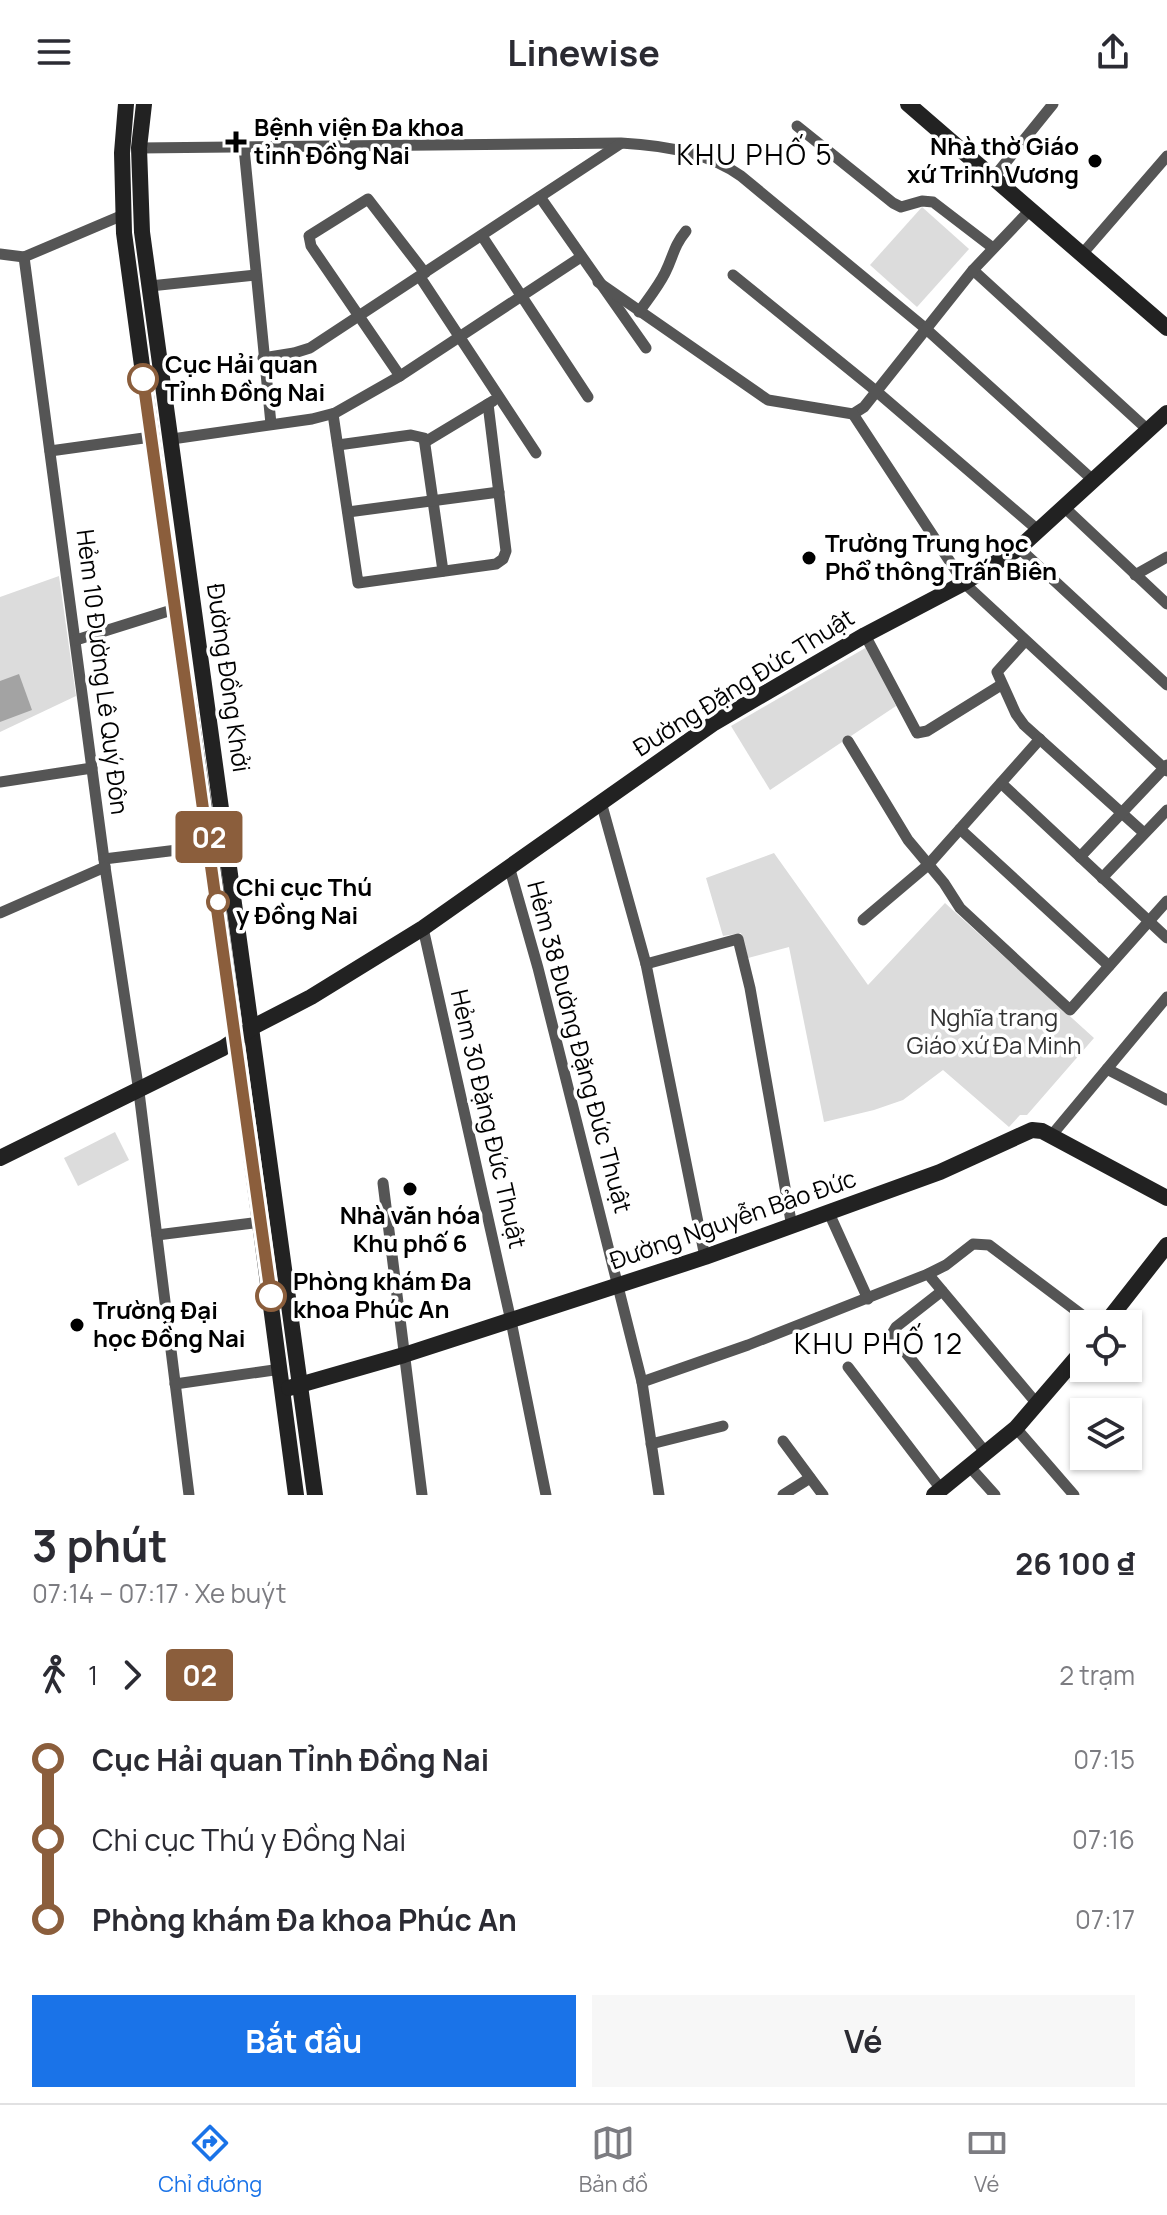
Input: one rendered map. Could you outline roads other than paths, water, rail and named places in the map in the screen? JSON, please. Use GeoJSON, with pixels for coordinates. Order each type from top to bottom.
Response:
{"type":"FeatureCollection","features":[{"type":"Feature","properties":{"kind":"street","name":"Đường Đồng Khởi"},"geometry":{"type":"LineString","coordinates":[[126,104],[122,153],[123,215],[162,519],[281,1369],[292,1388],[315,1495]]}},
{"type":"Feature","properties":{"kind":"street","name":"Đường Đồng Khởi"},"geometry":{"type":"LineString","coordinates":[[144,104],[139,148],[141,212],[252,1029],[292,1388],[296,1495]]}},
{"type":"Feature","properties":{"kind":"street"},"geometry":{"type":"LineString","coordinates":[[908,104],[1167,328]]}},
{"type":"Feature","properties":{"kind":"street"},"geometry":{"type":"LineString","coordinates":[[994,177],[1048,106]]}},
{"type":"Feature","properties":{"kind":"street"},"geometry":{"type":"LineString","coordinates":[[797,126],[893,203],[901,207],[922,201],[933,202],[993,248]]}},
{"type":"Feature","properties":{"kind":"street"},"geometry":{"type":"LineString","coordinates":[[139,148],[621,143],[658,146],[715,162],[732,170],[925,328],[1094,481]]}},
{"type":"Feature","properties":{"kind":"street"},"geometry":{"type":"LineString","coordinates":[[263,358],[302,352],[621,143]]}},
{"type":"Feature","properties":{"kind":"street"},"geometry":{"type":"LineString","coordinates":[[244,148],[271,424]]}},
{"type":"Feature","properties":{"kind":"street"},"geometry":{"type":"LineString","coordinates":[[1083,253],[1167,156]]}},
{"type":"Feature","properties":{"kind":"street"},"geometry":{"type":"LineString","coordinates":[[540,197],[646,348]]}},
{"type":"Feature","properties":{"kind":"street"},"geometry":{"type":"LineString","coordinates":[[400,376],[311,246],[309,236],[368,199],[422,275],[536,453]]}},
{"type":"Feature","properties":{"kind":"street"},"geometry":{"type":"LineString","coordinates":[[598,282],[768,400],[853,414],[864,407],[973,270],[1031,209]]}},
{"type":"Feature","properties":{"kind":"street"},"geometry":{"type":"LineString","coordinates":[[0,254],[24,257],[123,215],[141,212]]}},
{"type":"Feature","properties":{"kind":"street"},"geometry":{"type":"LineString","coordinates":[[639,312],[663,278],[673,258],[674,245],[686,231]]}},
{"type":"Feature","properties":{"kind":"street"},"geometry":{"type":"LineString","coordinates":[[482,236],[588,397]]}},
{"type":"Feature","properties":{"kind":"street","name":"Hẻm 10 Đường Lê Quý Đôn"},"geometry":{"type":"LineString","coordinates":[[24,257],[105,863],[139,1092],[189,1495]]}},
{"type":"Feature","properties":{"kind":"street"},"geometry":{"type":"LineString","coordinates":[[172,439],[333,414],[461,338],[581,257]]}},
{"type":"Feature","properties":{"kind":"street"},"geometry":{"type":"LineString","coordinates":[[973,270],[1148,430]]}},
{"type":"Feature","properties":{"kind":"street"},"geometry":{"type":"LineString","coordinates":[[150,286],[256,275]]}},
{"type":"Feature","properties":{"kind":"street"},"geometry":{"type":"LineString","coordinates":[[733,275],[876,391],[1039,531]]}},
{"type":"Feature","properties":{"kind":"street"},"geometry":{"type":"LineString","coordinates":[[425,442],[501,397]]}},
{"type":"Feature","properties":{"kind":"street"},"geometry":{"type":"LineString","coordinates":[[333,414],[358,583],[496,564],[503,559],[506,551],[488,404]]}},
{"type":"Feature","properties":{"kind":"street","name":"Đường Đặng Đức Thuật"},"geometry":{"type":"LineString","coordinates":[[0,1158],[139,1092],[236,1041],[319,992],[423,928],[714,723],[865,635],[964,583],[1019,548],[1167,413]]}},
{"type":"Feature","properties":{"kind":"street"},"geometry":{"type":"LineString","coordinates":[[853,414],[964,583],[1166,768],[1080,857]]}},
{"type":"Feature","properties":{"kind":"street"},"geometry":{"type":"LineString","coordinates":[[338,445],[421,436],[425,442],[443,571]]}},
{"type":"Feature","properties":{"kind":"street"},"geometry":{"type":"LineString","coordinates":[[50,451],[151,437]]}},
{"type":"Feature","properties":{"kind":"street"},"geometry":{"type":"LineString","coordinates":[[348,512],[499,492]]}},
{"type":"Feature","properties":{"kind":"street"},"geometry":{"type":"LineString","coordinates":[[1065,508],[1167,604]]}},
{"type":"Feature","properties":{"kind":"street"},"geometry":{"type":"LineString","coordinates":[[162,519],[182,516]]}},
{"type":"Feature","properties":{"kind":"street"},"geometry":{"type":"LineString","coordinates":[[1019,548],[1167,685]]}},
{"type":"Feature","properties":{"kind":"street"},"geometry":{"type":"LineString","coordinates":[[1135,575],[1167,557]]}},
{"type":"Feature","properties":{"kind":"street"},"geometry":{"type":"LineString","coordinates":[[76,640],[175,609]]}},
{"type":"Feature","properties":{"kind":"street"},"geometry":{"type":"LineString","coordinates":[[865,635],[917,733],[927,731],[1001,685]]}},
{"type":"Feature","properties":{"kind":"street"},"geometry":{"type":"LineString","coordinates":[[1025,641],[997,672],[1019,719],[1144,833]]}},
{"type":"Feature","properties":{"kind":"street"},"geometry":{"type":"LineString","coordinates":[[863,920],[928,865],[1040,739]]}},
{"type":"Feature","properties":{"kind":"street"},"geometry":{"type":"LineString","coordinates":[[848,741],[889,812],[967,915],[1070,1010],[1167,901]]}},
{"type":"Feature","properties":{"kind":"street"},"geometry":{"type":"LineString","coordinates":[[0,782],[92,768]]}},
{"type":"Feature","properties":{"kind":"street"},"geometry":{"type":"LineString","coordinates":[[1001,783],[1167,938]]}},
{"type":"Feature","properties":{"kind":"street"},"geometry":{"type":"LineString","coordinates":[[601,802],[646,964],[705,1257]]}},
{"type":"Feature","properties":{"kind":"street"},"geometry":{"type":"LineString","coordinates":[[1102,878],[1167,810]]}},
{"type":"Feature","properties":{"kind":"street"},"geometry":{"type":"LineString","coordinates":[[960,829],[1109,966]]}},
{"type":"Feature","properties":{"kind":"street"},"geometry":{"type":"LineString","coordinates":[[0,913],[105,863],[210,846]]}},
{"type":"Feature","properties":{"kind":"street","name":"Hẻm 38 Đường Đặng Đức Thuật"},"geometry":{"type":"LineString","coordinates":[[509,866],[542,983],[642,1382],[659,1495]]}},
{"type":"Feature","properties":{"kind":"street","name":"Hẻm 30 Đặng Đức Thuật"},"geometry":{"type":"LineString","coordinates":[[423,928],[511,1321],[546,1495]]}},
{"type":"Feature","properties":{"kind":"street"},"geometry":{"type":"LineString","coordinates":[[646,964],[738,939],[750,988],[792,1227]]}},
{"type":"Feature","properties":{"kind":"street"},"geometry":{"type":"LineString","coordinates":[[1051,1136],[1164,1005]]}},
{"type":"Feature","properties":{"kind":"street"},"geometry":{"type":"LineString","coordinates":[[1107,1069],[1167,1100]]}},
{"type":"Feature","properties":{"kind":"street","name":"Đường Nguyễn Bảo Đức"},"geometry":{"type":"LineString","coordinates":[[292,1388],[511,1321],[792,1227],[940,1172],[1022,1132],[1038,1130],[1167,1198]]}},
{"type":"Feature","properties":{"kind":"street"},"geometry":{"type":"LineString","coordinates":[[383,1183],[422,1495]]}},
{"type":"Feature","properties":{"kind":"street"},"geometry":{"type":"LineString","coordinates":[[829,1213],[868,1299]]}},
{"type":"Feature","properties":{"kind":"street"},"geometry":{"type":"LineString","coordinates":[[157,1235],[261,1222]]}},
{"type":"Feature","properties":{"kind":"street"},"geometry":{"type":"LineString","coordinates":[[642,1382],[928,1274],[946,1265],[973,1244],[989,1245],[1075,1310]]}},
{"type":"Feature","properties":{"kind":"street"},"geometry":{"type":"LineString","coordinates":[[1116,1310],[1167,1245]]}},
{"type":"Feature","properties":{"kind":"street"},"geometry":{"type":"LineString","coordinates":[[928,1274],[1038,1405]]}},
{"type":"Feature","properties":{"kind":"street"},"geometry":{"type":"LineString","coordinates":[[942,1291],[896,1327],[894,1338],[986,1453]]}},
{"type":"Feature","properties":{"kind":"street"},"geometry":{"type":"LineString","coordinates":[[848,1367],[938,1492],[1016,1428],[1070,1366]]}},
{"type":"Feature","properties":{"kind":"street"},"geometry":{"type":"LineString","coordinates":[[175,1384],[281,1369]]}},
{"type":"Feature","properties":{"kind":"street"},"geometry":{"type":"LineString","coordinates":[[651,1444],[723,1426]]}},
{"type":"Feature","properties":{"kind":"street"},"geometry":{"type":"LineString","coordinates":[[1016,1428],[1074,1495]]}},
{"type":"Feature","properties":{"kind":"street"},"geometry":{"type":"LineString","coordinates":[[783,1441],[823,1495]]}},
{"type":"Feature","properties":{"kind":"street"},"geometry":{"type":"LineString","coordinates":[[969,1466],[995,1495]]}},
{"type":"Feature","properties":{"kind":"street"},"geometry":{"type":"LineString","coordinates":[[783,1495],[810,1478]]}},
{"type":"Feature","properties":{"kind":"place","name":"Bệnh viện Đa khoa tỉnh Đồng Nai"},"geometry":{"type":"Point","coordinates":[236,142]}},
{"type":"Feature","properties":{"kind":"place","name":"Nhà thờ Giáo xứ Trinh Vương"},"geometry":{"type":"Point","coordinates":[1095,161]}},
{"type":"Feature","properties":{"kind":"place","name":"Cục Hải quan Tỉnh Đồng Nai"},"geometry":{"type":"Point","coordinates":[143,379]}},
{"type":"Feature","properties":{"kind":"place","name":"Trường Trung học Phổ thông Trấn Biên"},"geometry":{"type":"Point","coordinates":[809,558]}},
{"type":"Feature","properties":{"kind":"place","name":"Chi cục Thú y Đồng Nai"},"geometry":{"type":"Point","coordinates":[218,902]}},
{"type":"Feature","properties":{"kind":"place","name":"Nhà văn hóa Khu phố 6"},"geometry":{"type":"Point","coordinates":[410,1189]}},
{"type":"Feature","properties":{"kind":"place","name":"Phòng khám Đa khoa Phúc An"},"geometry":{"type":"Point","coordinates":[271,1296]}},
{"type":"Feature","properties":{"kind":"place","name":"Trường Đại học Đồng Nai"},"geometry":{"type":"Point","coordinates":[77,1325]}},
{"type":"Feature","properties":{"kind":"district","name":"KHU PHỐ 5"},"geometry":{"type":"Point","coordinates":[755,155]}},
{"type":"Feature","properties":{"kind":"district","name":"KHU PHỐ 12"},"geometry":{"type":"Point","coordinates":[879,1344]}},
{"type":"Feature","properties":{"kind":"park label","name":"Nghĩa trang Giáo xứ Đa Minh"},"geometry":{"type":"Point","coordinates":[994,1032]}}]}
